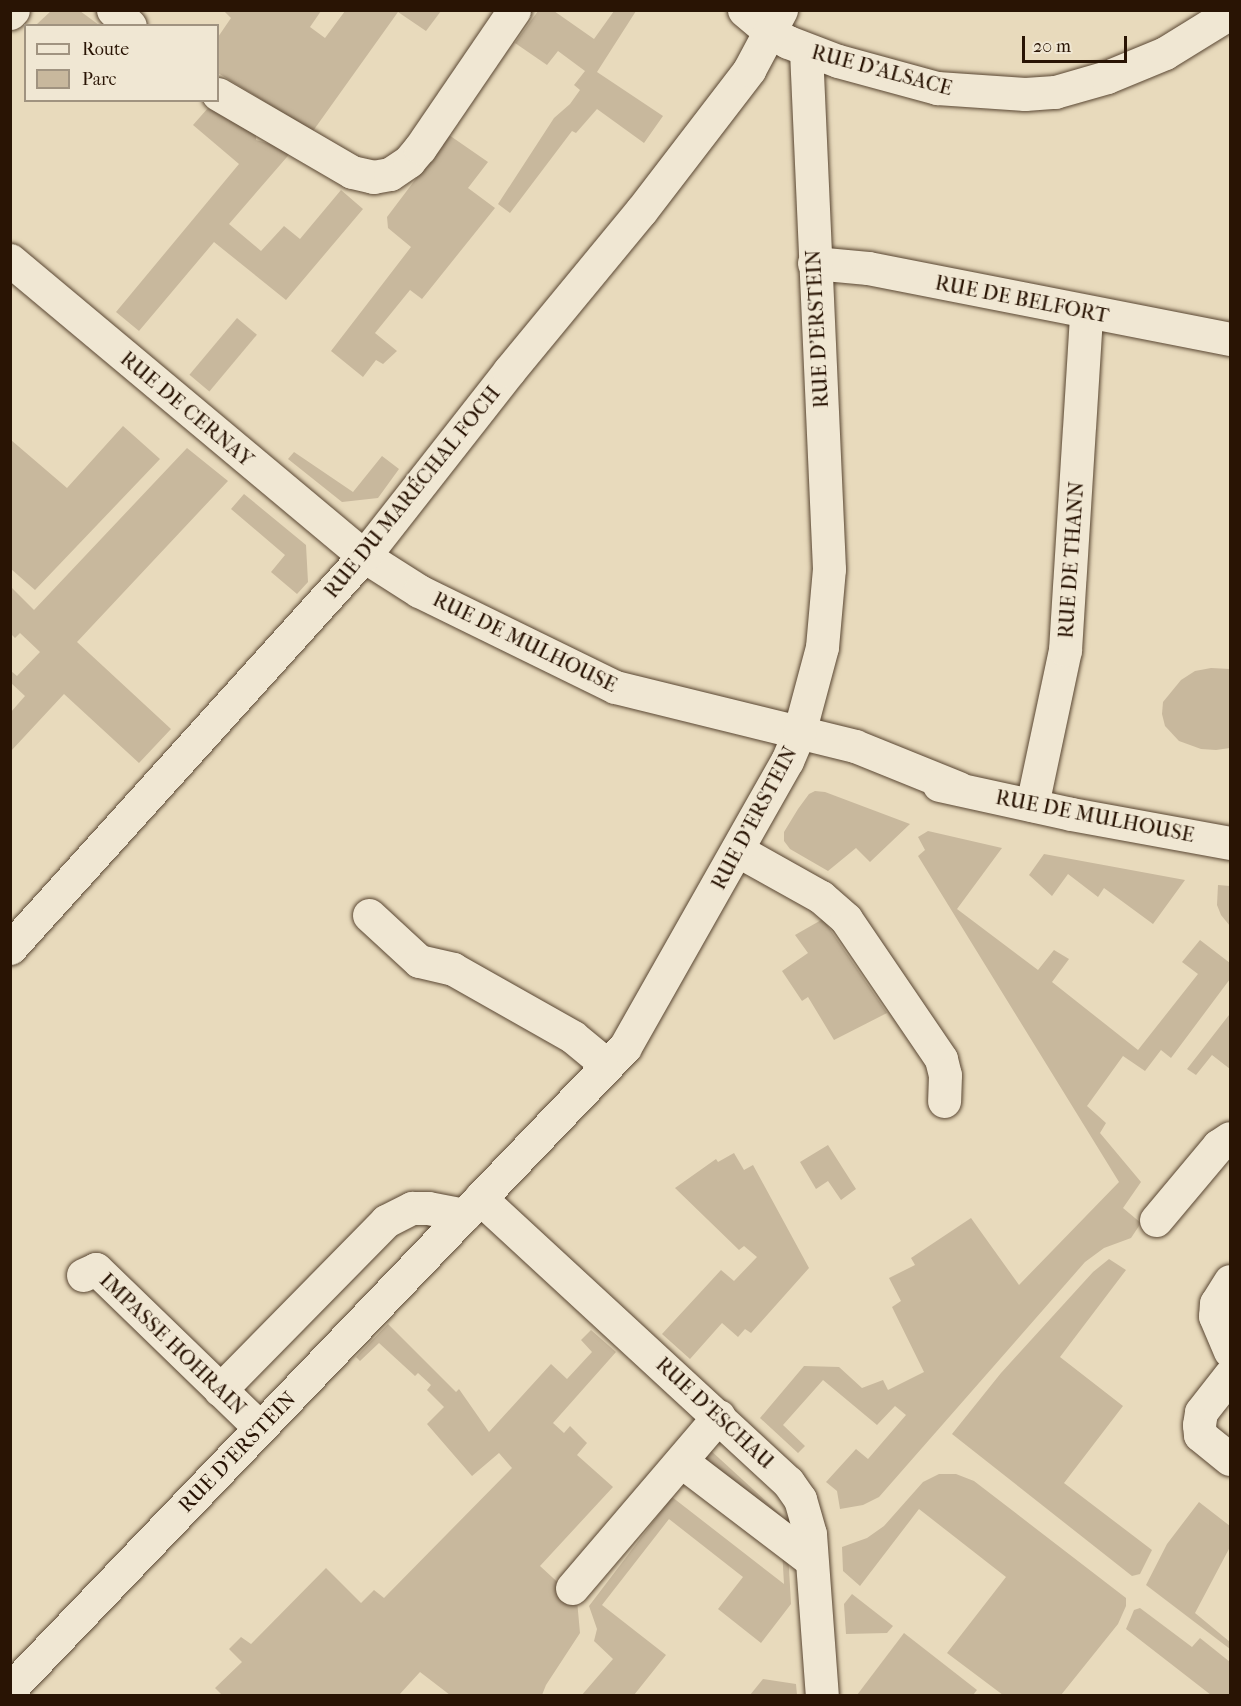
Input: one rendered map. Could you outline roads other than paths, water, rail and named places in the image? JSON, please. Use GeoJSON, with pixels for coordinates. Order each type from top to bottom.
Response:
{"type":"FeatureCollection","features":[{"type":"Feature","properties":{"kind":"street"},"geometry":{"type":"LineString","coordinates":[[113,10],[128,24]]}},
{"type":"Feature","properties":{"kind":"street"},"geometry":{"type":"LineString","coordinates":[[219,95],[352,172],[373,177],[390,174],[409,161],[420,148],[514,10]]}},
{"type":"Feature","properties":{"kind":"street","name":"RUE D'ALSACE"},"geometry":{"type":"LineString","coordinates":[[744,10],[776,22],[806,50],[937,88],[993,94],[1055,92],[1107,77],[1166,53],[1230,13]]}},
{"type":"Feature","properties":{"kind":"street","name":"RUE DU MARÉCHAL FOCH"},"geometry":{"type":"LineString","coordinates":[[10,948],[364,556],[509,371],[641,211],[749,70],[776,22]]}},
{"type":"Feature","properties":{"kind":"street","name":"RUE D'ERSTEIN"},"geometry":{"type":"LineString","coordinates":[[13,1680],[260,1428],[625,1047],[776,782],[799,733],[822,647],[829,569],[806,50]]}},
{"type":"Feature","properties":{"kind":"street","name":"RUE DE CERNAY"},"geometry":{"type":"LineString","coordinates":[[10,260],[364,556]]}},
{"type":"Feature","properties":{"kind":"street","name":"RUE DE BELFORT"},"geometry":{"type":"LineString","coordinates":[[814,263],[867,268],[1230,339]]}},
{"type":"Feature","properties":{"kind":"street","name":"RUE DE THANN"},"geometry":{"type":"LineString","coordinates":[[1032,805],[1065,650],[1086,312]]}},
{"type":"Feature","properties":{"kind":"street","name":"RUE DE MULHOUSE"},"geometry":{"type":"LineString","coordinates":[[364,556],[419,591],[615,687],[752,719],[879,754],[959,788],[1032,805],[1230,843]]}},
{"type":"Feature","properties":{"kind":"street"},"geometry":{"type":"LineString","coordinates":[[737,850],[821,897],[846,919],[941,1059],[945,1075],[944,1101]]}},
{"type":"Feature","properties":{"kind":"street"},"geometry":{"type":"LineString","coordinates":[[369,915],[419,961],[453,969],[573,1037],[607,1065]]}},
{"type":"Feature","properties":{"kind":"street"},"geometry":{"type":"LineString","coordinates":[[1156,1220],[1218,1146],[1230,1138]]}},
{"type":"Feature","properties":{"kind":"street"},"geometry":{"type":"LineString","coordinates":[[220,1390],[386,1221],[412,1208],[472,1206]]}},
{"type":"Feature","properties":{"kind":"street","name":"RUE D'ESCHAU"},"geometry":{"type":"LineString","coordinates":[[472,1206],[719,1416],[773,1466],[800,1499],[810,1534],[822,1695]]}},
{"type":"Feature","properties":{"kind":"street","name":"IMPASSE HOHRAIN"},"geometry":{"type":"LineString","coordinates":[[83,1275],[96,1269],[260,1428]]}},
{"type":"Feature","properties":{"kind":"street"},"geometry":{"type":"LineString","coordinates":[[1230,1281],[1216,1303],[1215,1316],[1230,1351]]}},
{"type":"Feature","properties":{"kind":"street"},"geometry":{"type":"LineString","coordinates":[[1230,1375],[1206,1404],[1199,1425],[1200,1435],[1230,1459]]}},
{"type":"Feature","properties":{"kind":"street"},"geometry":{"type":"LineString","coordinates":[[572,1588],[719,1416]]}},
{"type":"Feature","properties":{"kind":"street"},"geometry":{"type":"LineString","coordinates":[[681,1461],[811,1560]]}}]}
